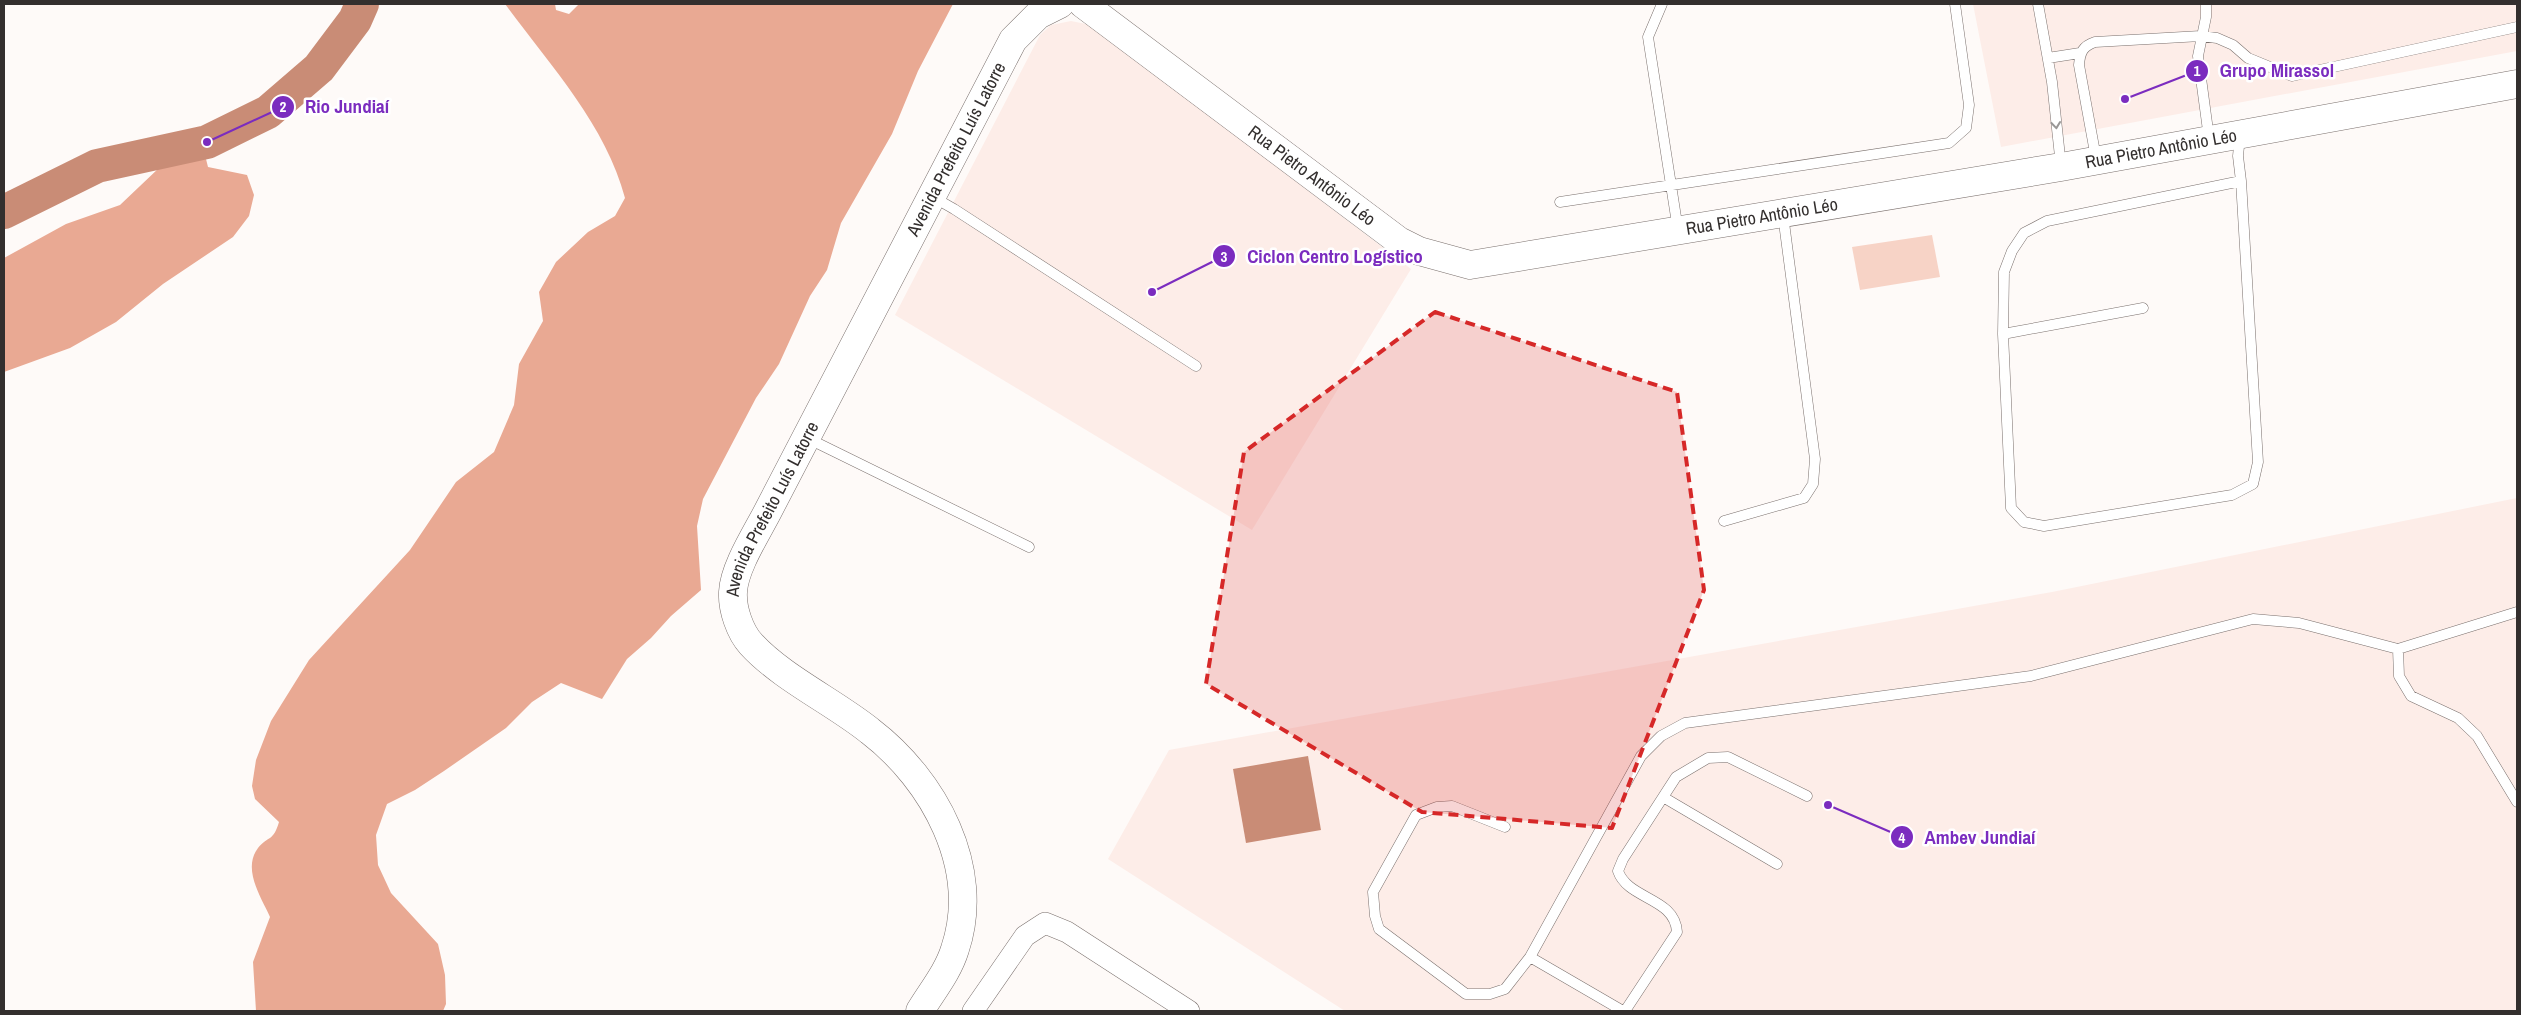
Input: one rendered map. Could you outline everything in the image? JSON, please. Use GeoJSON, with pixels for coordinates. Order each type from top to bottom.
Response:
{"type":"FeatureCollection","features":[{"type":"Feature","properties":{"kind":"main road","name":"Avenida Prefeito Luís Latorre"},"geometry":{"type":"LineString","coordinates":[[920,1011],[950,964],[961,925],[962,891],[958,861],[948,828],[934,803],[900,757],[871,731],[776,665],[751,644],[740,625],[732,591],[736,575],[806,437],[1013,40],[1024,4]]}},
{"type":"Feature","properties":{"kind":"main road","name":"Avenida Prefeito Luís Latorre"},"geometry":{"type":"LineString","coordinates":[[1013,40],[1038,15],[1060,4]]}},
{"type":"Feature","properties":{"kind":"main road","name":"Rua Pietro Antônio Léo"},"geometry":{"type":"LineString","coordinates":[[1083,4],[1399,241],[1419,251],[1470,265],[2061,167],[2209,138],[2517,84]]}},
{"type":"Feature","properties":{"kind":"street"},"geometry":{"type":"LineString","coordinates":[[973,1011],[1025,936],[1045,922],[1067,932],[1187,1011]]}},
{"type":"Feature","properties":{"kind":"lane"},"geometry":{"type":"LineString","coordinates":[[1662,4],[1648,37],[1678,231]]}},
{"type":"Feature","properties":{"kind":"lane"},"geometry":{"type":"LineString","coordinates":[[1560,202],[1671,183],[1949,143],[1966,128],[1969,105],[1955,4]]}},
{"type":"Feature","properties":{"kind":"lane"},"geometry":{"type":"LineString","coordinates":[[2038,4],[2048,58],[2061,167]]}},
{"type":"Feature","properties":{"kind":"lane"},"geometry":{"type":"LineString","coordinates":[[2206,4],[2206,17],[2198,56],[2209,138]]}},
{"type":"Feature","properties":{"kind":"lane"},"geometry":{"type":"LineString","coordinates":[[2096,160],[2081,77],[2080,54],[2086,45],[2095,42],[2201,36],[2217,38],[2233,46],[2248,58],[2292,76],[2517,27]]}},
{"type":"Feature","properties":{"kind":"lane"},"geometry":{"type":"LineString","coordinates":[[2048,58],[2080,54]]}},
{"type":"Feature","properties":{"kind":"lane"},"geometry":{"type":"LineString","coordinates":[[2241,133],[2238,156],[2241,181],[2258,462],[2252,484],[2232,495],[2044,526],[2024,522],[2011,508],[2004,334],[2004,272],[2012,251],[2024,233],[2047,221],[2241,181]]}},
{"type":"Feature","properties":{"kind":"lane"},"geometry":{"type":"LineString","coordinates":[[932,197],[954,209],[1196,366]]}},
{"type":"Feature","properties":{"kind":"lane"},"geometry":{"type":"LineString","coordinates":[[1724,521],[1804,498],[1813,484],[1815,459],[1783,214]]}},
{"type":"Feature","properties":{"kind":"lane"},"geometry":{"type":"LineString","coordinates":[[2004,334],[2143,308]]}},
{"type":"Feature","properties":{"kind":"lane"},"geometry":{"type":"LineString","coordinates":[[806,437],[1029,547]]}},
{"type":"Feature","properties":{"kind":"lane"},"geometry":{"type":"LineString","coordinates":[[1505,827],[1452,806],[1437,807],[1416,816],[1373,892],[1374,916],[1379,929],[1466,994],[1490,994],[1505,989],[1530,957],[1641,756],[1661,736],[1685,724],[2030,676],[2253,619],[2299,623],[2398,649],[2517,612]]}},
{"type":"Feature","properties":{"kind":"lane"},"geometry":{"type":"LineString","coordinates":[[2398,649],[2398,676],[2411,696],[2458,718],[2477,736],[2517,802]]}},
{"type":"Feature","properties":{"kind":"lane"},"geometry":{"type":"LineString","coordinates":[[1530,957],[1624,1011],[1677,932],[1676,921],[1671,911],[1621,881],[1618,871],[1623,859],[1676,777],[1708,758],[1728,757],[1807,796]]}},
{"type":"Feature","properties":{"kind":"lane"},"geometry":{"type":"LineString","coordinates":[[1663,797],[1777,864]]}},
{"type":"Feature","properties":{"kind":"highlighted area"},"geometry":{"type":"Polygon","coordinates":[[[1435,312],[1677,392],[1704,590],[1612,828],[1422,812],[1206,684],[1244,452],[1435,312]]]}},
{"type":"Feature","properties":{"kind":"shaded area"},"geometry":{"type":"Polygon","coordinates":[[[505,4],[555,4],[556,10],[569,14],[579,4],[953,4],[918,71],[892,134],[841,223],[827,270],[810,296],[779,364],[756,398],[703,499],[697,526],[701,590],[627,659],[602,699],[561,683],[532,702],[506,728],[415,790],[387,804],[376,835],[378,865],[391,893],[438,944],[445,975],[446,1004],[443,1011],[256,1011],[253,962],[270,917],[258,892],[252,874],[252,865],[258,848],[273,836],[279,822],[255,799],[252,786],[256,760],[271,721],[309,660],[410,550],[456,482],[494,452],[514,405],[519,364],[543,321],[539,292],[556,262],[588,232],[615,216],[625,198],[616,171],[590,120],[505,4]]]}},
{"type":"Feature","properties":{"kind":"shaded area"},"geometry":{"type":"Polygon","coordinates":[[[1973,4],[2517,4],[2517,51],[2001,147],[1973,4]]]}},
{"type":"Feature","properties":{"kind":"shaded area"},"geometry":{"type":"Polygon","coordinates":[[[1071,21],[1091,25],[1411,269],[1252,530],[895,315],[1040,35],[1051,25],[1071,21]]]}},
{"type":"Feature","properties":{"kind":"shaded area"},"geometry":{"type":"Polygon","coordinates":[[[206,159],[208,167],[247,175],[254,195],[249,216],[233,237],[163,284],[116,322],[70,348],[4,372],[4,258],[66,224],[120,205],[160,167],[183,160],[206,159]]]}},
{"type":"Feature","properties":{"kind":"shaded area"},"geometry":{"type":"Polygon","coordinates":[[[1932,235],[1940,277],[1860,290],[1852,247],[1932,235]]]}},
{"type":"Feature","properties":{"kind":"shaded area"},"geometry":{"type":"Polygon","coordinates":[[[2517,498],[2517,1011],[1345,1011],[1108,859],[1169,750],[2052,592],[2517,498]]]}},
{"type":"Feature","properties":{"kind":"shaded area"},"geometry":{"type":"Polygon","coordinates":[[[1308,756],[1321,830],[1246,843],[1233,769],[1308,756]]]}},
{"type":"Feature","properties":{"kind":"waterway"},"geometry":{"type":"LineString","coordinates":[[4,212],[97,166],[207,142],[268,112],[319,68],[355,20],[362,4]]}},
{"type":"Feature","properties":{"kind":"place","name":"Grupo Mirassol"},"geometry":{"type":"Point","coordinates":[2125,99]}},
{"type":"Feature","properties":{"kind":"place","name":"Rio Jundiaí"},"geometry":{"type":"Point","coordinates":[207,142]}},
{"type":"Feature","properties":{"kind":"place","name":"Ciclon Centro Logístico"},"geometry":{"type":"Point","coordinates":[1152,292]}},
{"type":"Feature","properties":{"kind":"place","name":"Ambev Jundiaí"},"geometry":{"type":"Point","coordinates":[1828,805]}}]}
